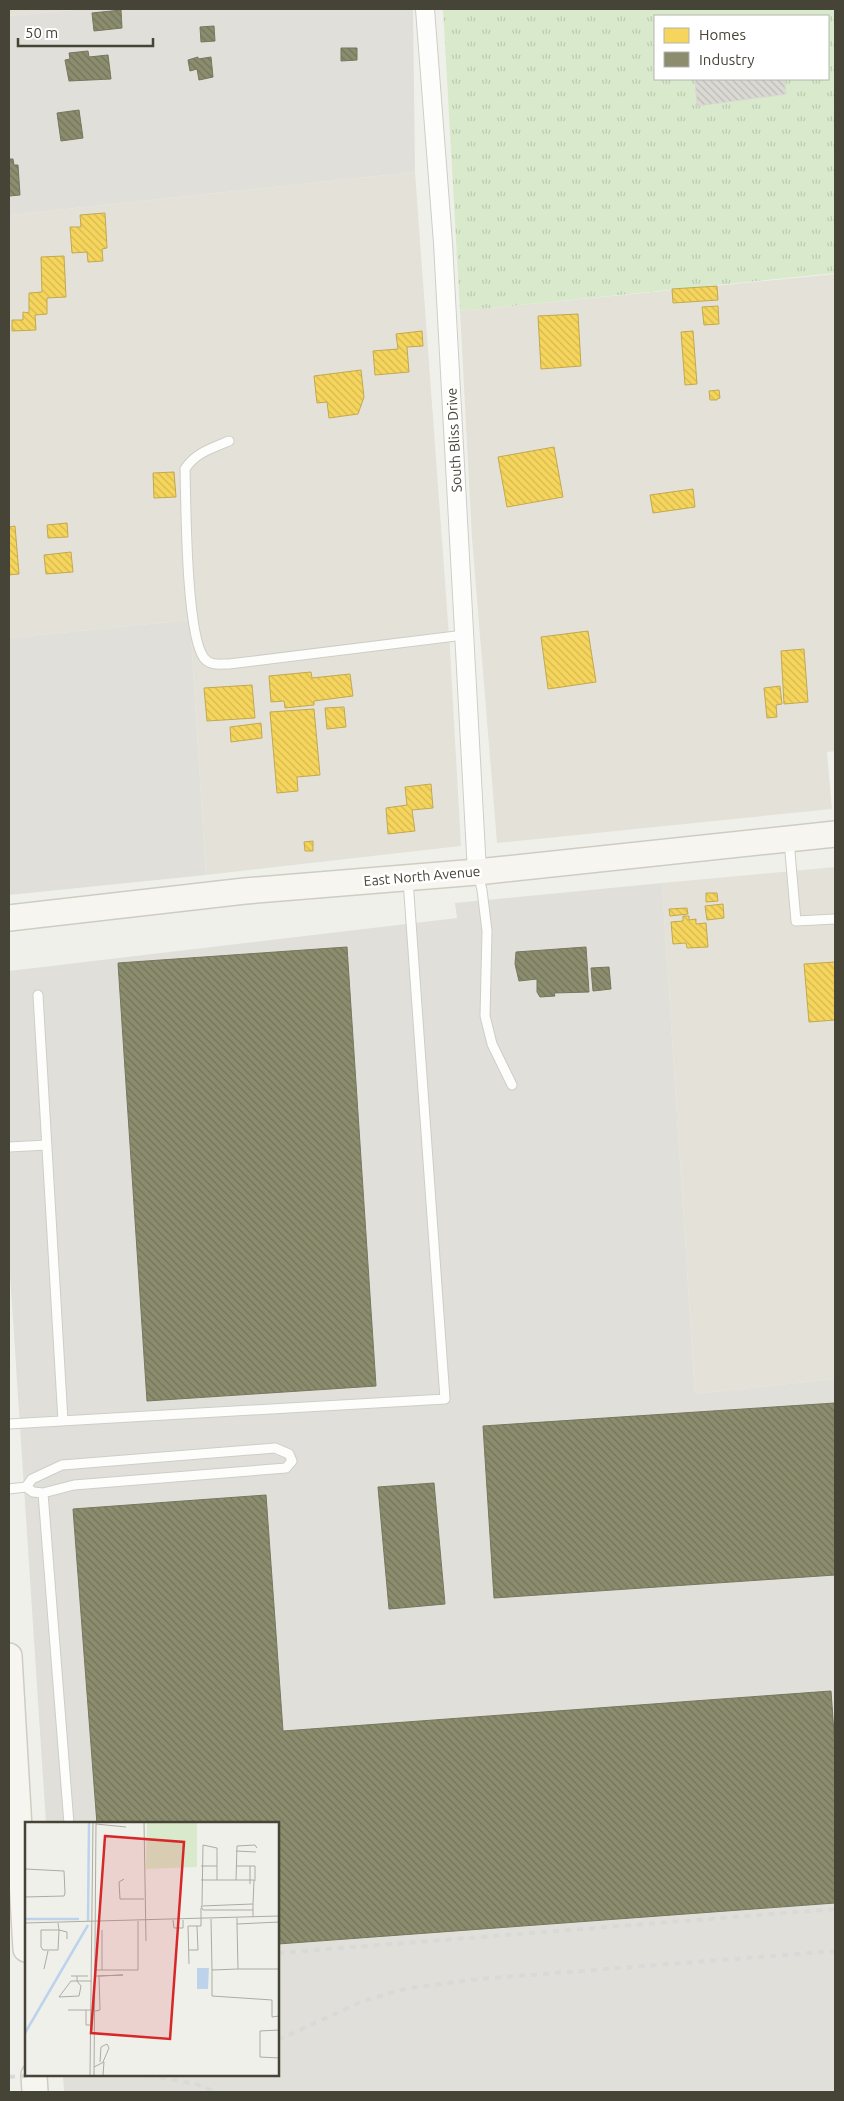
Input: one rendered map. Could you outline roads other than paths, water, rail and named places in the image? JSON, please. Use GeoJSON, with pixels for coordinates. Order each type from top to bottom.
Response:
{"type":"FeatureCollection","features":[{"type":"Feature","properties":{"kind":"street","name":"South Bliss Drive"},"geometry":{"type":"LineString","coordinates":[[425,9],[444,243],[477,872]]}},
{"type":"Feature","properties":{"kind":"street","name":"East North Avenue"},"geometry":{"type":"LineString","coordinates":[[9,918],[245,891],[477,872],[835,834]]}},
{"type":"Feature","properties":{"kind":"street"},"geometry":{"type":"LineString","coordinates":[[9,1656],[24,1868],[25,1908]]}},
{"type":"Feature","properties":{"kind":"street"},"geometry":{"type":"LineString","coordinates":[[34,2076],[35,2092]]}},
{"type":"Feature","properties":{"kind":"lane"},"geometry":{"type":"LineString","coordinates":[[229,441],[202,452],[190,460],[185,469],[194,636],[204,659],[212,664],[229,664],[464,635]]}},
{"type":"Feature","properties":{"kind":"lane"},"geometry":{"type":"LineString","coordinates":[[789,839],[796,922],[835,919]]}},
{"type":"Feature","properties":{"kind":"lane"},"geometry":{"type":"LineString","coordinates":[[477,872],[482,890],[487,931],[485,1016],[492,1044],[512,1085]]}},
{"type":"Feature","properties":{"kind":"lane"},"geometry":{"type":"LineString","coordinates":[[9,1424],[445,1399],[407,878]]}},
{"type":"Feature","properties":{"kind":"lane"},"geometry":{"type":"LineString","coordinates":[[38,995],[63,1421]]}},
{"type":"Feature","properties":{"kind":"lane"},"geometry":{"type":"LineString","coordinates":[[9,1147],[47,1145]]}},
{"type":"Feature","properties":{"kind":"lane"},"geometry":{"type":"LineString","coordinates":[[9,1489],[26,1487],[33,1492],[43,1493],[74,1485],[286,1468],[292,1461],[288,1454],[274,1448],[62,1465],[32,1479],[26,1487]]}},
{"type":"Feature","properties":{"kind":"lane"},"geometry":{"type":"LineString","coordinates":[[43,1493],[69,1822]]}},
{"type":"Feature","properties":{"kind":"railway"},"geometry":{"type":"LineString","coordinates":[[279,1953],[835,1909]]}},
{"type":"Feature","properties":{"kind":"railway"},"geometry":{"type":"LineString","coordinates":[[279,2040],[363,2001],[409,1988],[479,1979],[835,1951]]}},
{"type":"Feature","properties":{"kind":"railway"},"geometry":{"type":"LineString","coordinates":[[9,2077],[25,2076]]}},
{"type":"Feature","properties":{"kind":"railway"},"geometry":{"type":"LineString","coordinates":[[153,2076],[196,2084],[215,2092]]}}]}
